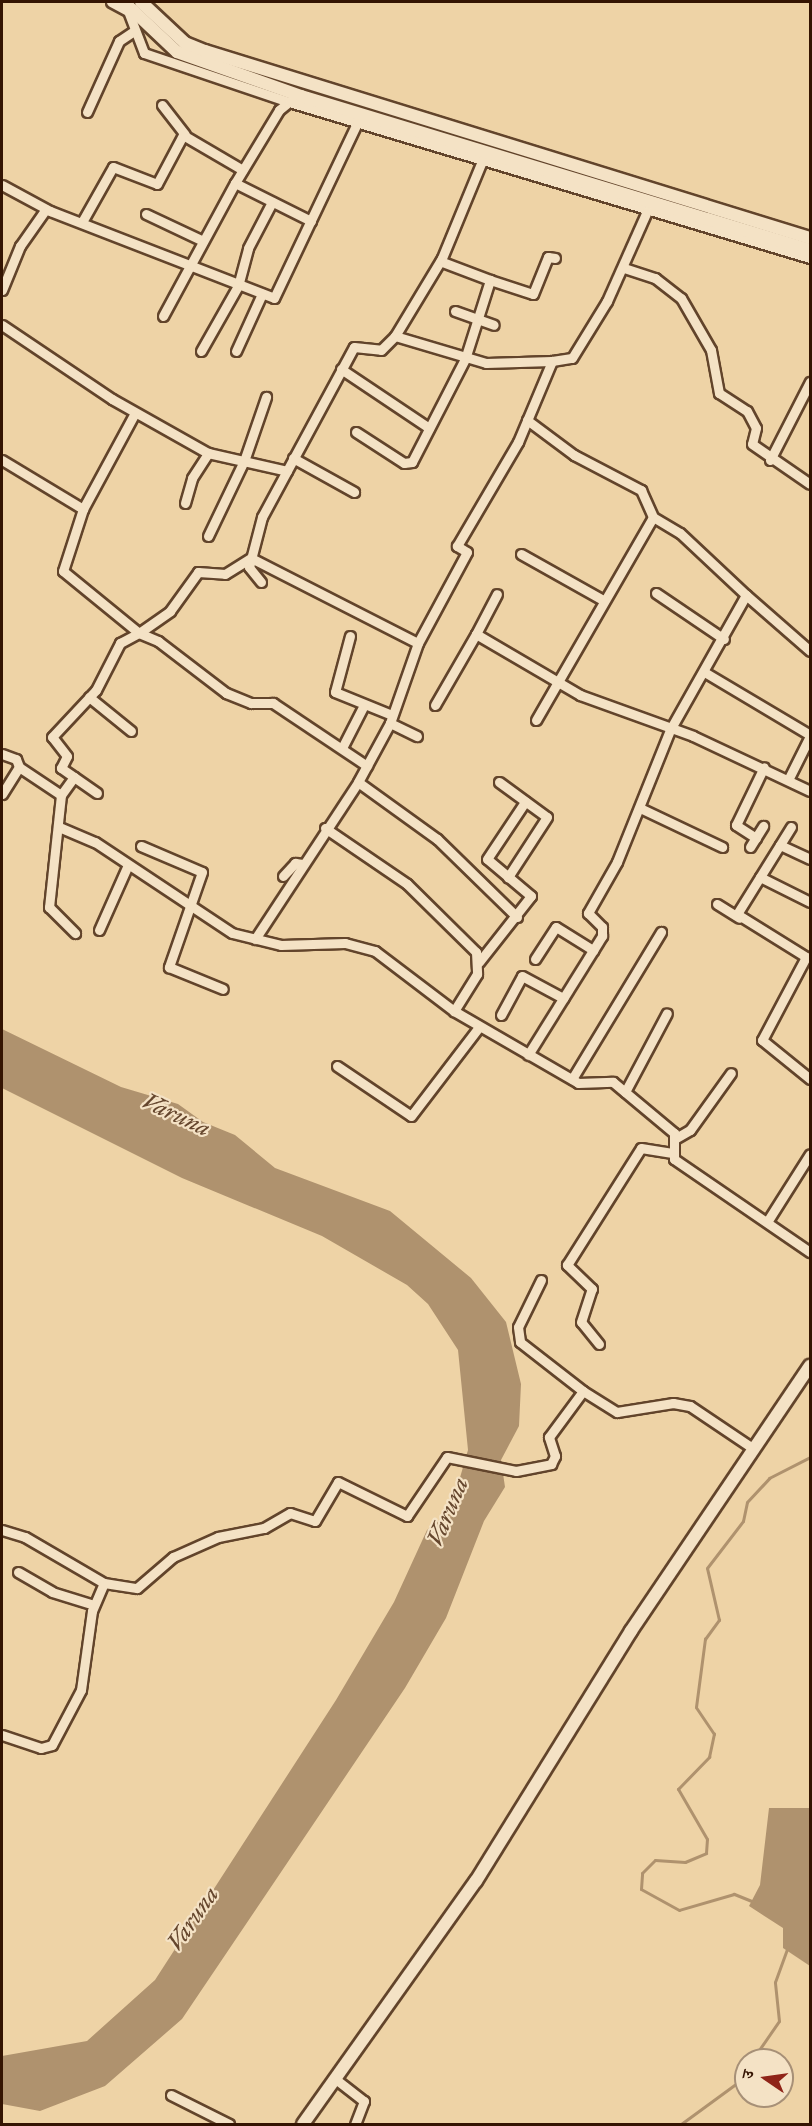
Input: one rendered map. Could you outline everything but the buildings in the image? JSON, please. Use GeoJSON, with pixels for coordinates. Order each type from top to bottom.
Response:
{"type":"FeatureCollection","features":[{"type":"Feature","properties":{"kind":"street"},"geometry":{"type":"LineString","coordinates":[[111,2],[128,11],[144,53],[357,123],[810,258]]}},
{"type":"Feature","properties":{"kind":"street"},"geometry":{"type":"LineString","coordinates":[[132,3],[163,31],[185,43],[292,81],[810,238]]}},
{"type":"Feature","properties":{"kind":"street"},"geometry":{"type":"LineString","coordinates":[[87,112],[116,47],[134,31]]}},
{"type":"Feature","properties":{"kind":"street"},"geometry":{"type":"LineString","coordinates":[[163,31],[177,52],[301,96],[810,250]]}},
{"type":"Feature","properties":{"kind":"street"},"geometry":{"type":"LineString","coordinates":[[163,316],[235,183],[289,102]]}},
{"type":"Feature","properties":{"kind":"street"},"geometry":{"type":"LineString","coordinates":[[162,105],[185,134],[243,170]]}},
{"type":"Feature","properties":{"kind":"street"},"geometry":{"type":"LineString","coordinates":[[2,185],[46,209],[191,265],[238,286],[262,294],[280,295],[311,221],[357,123]]}},
{"type":"Feature","properties":{"kind":"street"},"geometry":{"type":"LineString","coordinates":[[82,222],[113,167],[157,184],[185,134]]}},
{"type":"Feature","properties":{"kind":"street"},"geometry":{"type":"LineString","coordinates":[[261,582],[250,572],[251,558],[262,517],[354,347],[381,350],[395,336],[440,261],[482,161]]}},
{"type":"Feature","properties":{"kind":"street"},"geometry":{"type":"LineString","coordinates":[[235,183],[311,221]]}},
{"type":"Feature","properties":{"kind":"street"},"geometry":{"type":"LineString","coordinates":[[201,351],[238,286],[248,248],[272,202]]}},
{"type":"Feature","properties":{"kind":"street"},"geometry":{"type":"LineString","coordinates":[[2,290],[20,246],[46,209]]}},
{"type":"Feature","properties":{"kind":"street"},"geometry":{"type":"LineString","coordinates":[[395,336],[465,359],[566,363],[574,355],[624,268],[647,211]]}},
{"type":"Feature","properties":{"kind":"street"},"geometry":{"type":"LineString","coordinates":[[146,214],[203,241]]}},
{"type":"Feature","properties":{"kind":"street"},"geometry":{"type":"LineString","coordinates":[[440,261],[533,294],[548,257],[555,258]]}},
{"type":"Feature","properties":{"kind":"street"},"geometry":{"type":"LineString","coordinates":[[624,268],[655,278],[681,298],[714,358],[719,393],[747,411],[756,428],[752,444],[770,460],[810,484]]}},
{"type":"Feature","properties":{"kind":"street"},"geometry":{"type":"LineString","coordinates":[[356,432],[408,463],[465,359],[490,280]]}},
{"type":"Feature","properties":{"kind":"street"},"geometry":{"type":"LineString","coordinates":[[236,351],[262,294]]}},
{"type":"Feature","properties":{"kind":"street"},"geometry":{"type":"LineString","coordinates":[[456,311],[494,325]]}},
{"type":"Feature","properties":{"kind":"street"},"geometry":{"type":"LineString","coordinates":[[2,324],[135,413],[208,453],[287,471]]}},
{"type":"Feature","properties":{"kind":"street"},"geometry":{"type":"LineString","coordinates":[[255,939],[367,766],[391,719],[418,643],[467,552],[457,546],[527,420],[552,361]]}},
{"type":"Feature","properties":{"kind":"street"},"geometry":{"type":"LineString","coordinates":[[341,369],[429,428]]}},
{"type":"Feature","properties":{"kind":"street"},"geometry":{"type":"LineString","coordinates":[[770,460],[810,382]]}},
{"type":"Feature","properties":{"kind":"street"},"geometry":{"type":"LineString","coordinates":[[208,536],[244,461],[266,397]]}},
{"type":"Feature","properties":{"kind":"street"},"geometry":{"type":"LineString","coordinates":[[135,413],[83,509],[63,571],[139,633],[158,641],[226,693],[251,703],[273,703],[367,766]]}},
{"type":"Feature","properties":{"kind":"street"},"geometry":{"type":"LineString","coordinates":[[527,420],[574,455],[641,490],[653,517],[680,533],[810,651]]}},
{"type":"Feature","properties":{"kind":"street"},"geometry":{"type":"LineString","coordinates":[[184,503],[192,478],[208,453]]}},
{"type":"Feature","properties":{"kind":"street"},"geometry":{"type":"LineString","coordinates":[[293,458],[354,492]]}},
{"type":"Feature","properties":{"kind":"street"},"geometry":{"type":"LineString","coordinates":[[2,460],[83,509]]}},
{"type":"Feature","properties":{"kind":"street"},"geometry":{"type":"LineString","coordinates":[[536,720],[603,600],[653,517]]}},
{"type":"Feature","properties":{"kind":"street"},"geometry":{"type":"LineString","coordinates":[[521,554],[603,600]]}},
{"type":"Feature","properties":{"kind":"street"},"geometry":{"type":"LineString","coordinates":[[251,558],[418,643]]}},
{"type":"Feature","properties":{"kind":"street"},"geometry":{"type":"LineString","coordinates":[[97,793],[61,768],[66,753],[51,738],[89,697],[116,648],[170,611],[201,571],[225,573],[251,558]]}},
{"type":"Feature","properties":{"kind":"street"},"geometry":{"type":"LineString","coordinates":[[656,593],[724,639]]}},
{"type":"Feature","properties":{"kind":"street"},"geometry":{"type":"LineString","coordinates":[[435,705],[497,594]]}},
{"type":"Feature","properties":{"kind":"street"},"geometry":{"type":"LineString","coordinates":[[528,1055],[604,930],[588,913],[640,808],[670,730],[706,674],[746,595]]}},
{"type":"Feature","properties":{"kind":"street"},"geometry":{"type":"LineString","coordinates":[[476,634],[558,681],[670,730],[764,767],[789,778],[810,791]]}},
{"type":"Feature","properties":{"kind":"street"},"geometry":{"type":"LineString","coordinates":[[350,636],[335,692],[391,719],[417,736]]}},
{"type":"Feature","properties":{"kind":"street"},"geometry":{"type":"LineString","coordinates":[[706,674],[810,735],[789,778]]}},
{"type":"Feature","properties":{"kind":"street"},"geometry":{"type":"LineString","coordinates":[[89,697],[131,731]]}},
{"type":"Feature","properties":{"kind":"street"},"geometry":{"type":"LineString","coordinates":[[342,748],[364,705]]}},
{"type":"Feature","properties":{"kind":"street"},"geometry":{"type":"LineString","coordinates":[[2,754],[16,759],[19,767],[61,795]]}},
{"type":"Feature","properties":{"kind":"street"},"geometry":{"type":"LineString","coordinates":[[2,794],[19,767]]}},
{"type":"Feature","properties":{"kind":"street"},"geometry":{"type":"LineString","coordinates":[[756,838],[736,825],[764,767]]}},
{"type":"Feature","properties":{"kind":"street"},"geometry":{"type":"LineString","coordinates":[[74,777],[61,795],[49,907],[75,933]]}},
{"type":"Feature","properties":{"kind":"street"},"geometry":{"type":"LineString","coordinates":[[358,782],[437,839],[517,917]]}},
{"type":"Feature","properties":{"kind":"street"},"geometry":{"type":"LineString","coordinates":[[499,782],[547,820],[508,877]]}},
{"type":"Feature","properties":{"kind":"street"},"geometry":{"type":"LineString","coordinates":[[454,1011],[479,962],[517,917],[531,895],[488,862],[488,854],[525,802]]}},
{"type":"Feature","properties":{"kind":"street"},"geometry":{"type":"LineString","coordinates":[[640,808],[722,847]]}},
{"type":"Feature","properties":{"kind":"street"},"geometry":{"type":"LineString","coordinates":[[750,847],[763,826]]}},
{"type":"Feature","properties":{"kind":"street"},"geometry":{"type":"LineString","coordinates":[[59,827],[128,865],[232,933],[281,945],[345,943],[375,951],[454,1011],[528,1055],[585,1085],[607,1080],[625,1092],[676,1138]]}},
{"type":"Feature","properties":{"kind":"street"},"geometry":{"type":"LineString","coordinates":[[739,918],[737,910],[791,827]]}},
{"type":"Feature","properties":{"kind":"street"},"geometry":{"type":"LineString","coordinates":[[325,828],[407,884],[476,952],[479,962]]}},
{"type":"Feature","properties":{"kind":"street"},"geometry":{"type":"LineString","coordinates":[[780,845],[810,859]]}},
{"type":"Feature","properties":{"kind":"street"},"geometry":{"type":"LineString","coordinates":[[141,846],[202,872],[169,967],[223,989]]}},
{"type":"Feature","properties":{"kind":"street"},"geometry":{"type":"LineString","coordinates":[[283,876],[296,863],[303,864]]}},
{"type":"Feature","properties":{"kind":"street"},"geometry":{"type":"LineString","coordinates":[[99,930],[128,865]]}},
{"type":"Feature","properties":{"kind":"street"},"geometry":{"type":"LineString","coordinates":[[760,877],[810,902]]}},
{"type":"Feature","properties":{"kind":"street"},"geometry":{"type":"LineString","coordinates":[[717,904],[808,960],[762,1040],[810,1079]]}},
{"type":"Feature","properties":{"kind":"street"},"geometry":{"type":"LineString","coordinates":[[535,959],[556,927],[593,950]]}},
{"type":"Feature","properties":{"kind":"street"},"geometry":{"type":"LineString","coordinates":[[572,1079],[661,932]]}},
{"type":"Feature","properties":{"kind":"street"},"geometry":{"type":"LineString","coordinates":[[501,1016],[522,976],[563,998]]}},
{"type":"Feature","properties":{"kind":"street"},"geometry":{"type":"LineString","coordinates":[[625,1092],[667,1014]]}},
{"type":"Feature","properties":{"kind":"street"},"geometry":{"type":"LineString","coordinates":[[337,1066],[411,1116],[479,1026]]}},
{"type":"Feature","properties":{"kind":"street"},"geometry":{"type":"LineString","coordinates":[[671,1153],[676,1138],[686,1134],[731,1073]]}},
{"type":"Feature","properties":{"kind":"street"},"geometry":{"type":"LineString","coordinates":[[598,1344],[581,1322],[592,1289],[569,1270],[570,1260],[640,1148],[671,1153],[810,1252]]}},
{"type":"Feature","properties":{"kind":"street"},"geometry":{"type":"LineString","coordinates":[[767,1222],[810,1154]]}},
{"type":"Feature","properties":{"kind":"street"},"geometry":{"type":"LineString","coordinates":[[541,1280],[518,1327],[520,1342],[583,1391],[618,1412],[673,1403],[690,1406],[751,1447]]}},
{"type":"Feature","properties":{"kind":"street"},"geometry":{"type":"LineString","coordinates":[[303,2124],[338,2081],[476,1881],[751,1447],[807,1383],[810,1366]]}},
{"type":"Feature","properties":{"kind":"street"},"geometry":{"type":"LineString","coordinates":[[2,1530],[26,1537],[104,1583],[136,1588],[173,1557],[218,1537],[264,1528],[290,1513],[315,1521],[338,1482],[407,1516],[429,1489],[442,1461],[461,1458],[507,1470],[554,1461],[549,1437],[583,1391]]}},
{"type":"Feature","properties":{"kind":"street"},"geometry":{"type":"LineString","coordinates":[[18,1572],[52,1592],[94,1605]]}},
{"type":"Feature","properties":{"kind":"street"},"geometry":{"type":"LineString","coordinates":[[2,1735],[41,1748],[52,1745],[81,1690],[94,1605],[104,1583]]}},
{"type":"Feature","properties":{"kind":"street"},"geometry":{"type":"LineString","coordinates":[[338,2081],[364,2101],[355,2124]]}},
{"type":"Feature","properties":{"kind":"street"},"geometry":{"type":"LineString","coordinates":[[171,2095],[229,2124]]}},
{"type":"Feature","properties":{"kind":"water","name":"Varuna"},"geometry":{"type":"Polygon","coordinates":[[[2,1029],[121,1087],[178,1104],[203,1122],[235,1135],[275,1168],[390,1211],[471,1278],[506,1322],[521,1384],[519,1426],[501,1460],[505,1487],[484,1521],[446,1618],[405,1688],[182,2019],[105,2086],[40,2111],[2,2104],[2,2056],[87,2041],[155,1980],[336,1700],[394,1602],[427,1530],[450,1512],[468,1450],[458,1350],[428,1304],[407,1285],[322,1236],[182,1178],[2,1088],[2,1029]]]}},
{"type":"Feature","properties":{"kind":"water"},"geometry":{"type":"Polygon","coordinates":[[[769,1808],[810,1808],[810,1966],[783,1948],[783,1928],[749,1906],[760,1885],[769,1808]]]}},
{"type":"Feature","properties":{"kind":"waterway"},"geometry":{"type":"LineString","coordinates":[[754,1902],[734,1894],[679,1910],[641,1889],[642,1873],[655,1860],[685,1862],[706,1853],[707,1839],[678,1789],[709,1757],[714,1734],[696,1707],[705,1639],[719,1620],[707,1568],[743,1521],[747,1502],[769,1478],[810,1457]]}},
{"type":"Feature","properties":{"kind":"waterway"},"geometry":{"type":"LineString","coordinates":[[760,2048],[779,2021],[775,1982],[788,1947]]}},
{"type":"Feature","properties":{"kind":"waterway"},"geometry":{"type":"LineString","coordinates":[[681,2124],[734,2085]]}}]}
